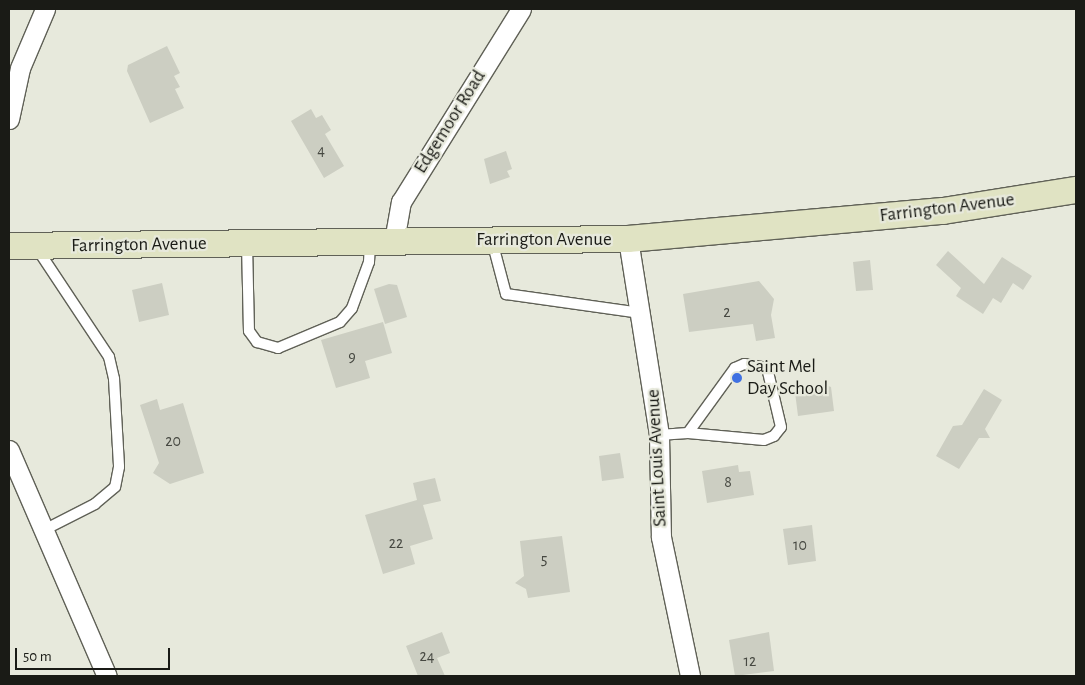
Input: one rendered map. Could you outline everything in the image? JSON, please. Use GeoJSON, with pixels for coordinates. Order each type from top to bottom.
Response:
{"type":"FeatureCollection","features":[{"type":"Feature","properties":{"kind":"main road","name":"Farrington Avenue"},"geometry":{"type":"LineString","coordinates":[[9,246],[628,239],[943,211],[1076,190]]}},
{"type":"Feature","properties":{"kind":"street"},"geometry":{"type":"LineString","coordinates":[[9,119],[20,68],[45,9]]}},
{"type":"Feature","properties":{"kind":"street","name":"Edgemoor Road"},"geometry":{"type":"LineString","coordinates":[[382,241],[401,202],[521,9]]}},
{"type":"Feature","properties":{"kind":"street","name":"Saint Louis Avenue"},"geometry":{"type":"LineString","coordinates":[[628,239],[659,435],[661,537],[690,676]]}},
{"type":"Feature","properties":{"kind":"street"},"geometry":{"type":"LineString","coordinates":[[9,450],[107,676]]}},
{"type":"Feature","properties":{"kind":"lane"},"geometry":{"type":"LineString","coordinates":[[492,240],[506,294],[641,312]]}},
{"type":"Feature","properties":{"kind":"lane"},"geometry":{"type":"LineString","coordinates":[[247,243],[249,331],[256,342],[278,348],[340,322],[352,308],[369,262],[382,241]]}},
{"type":"Feature","properties":{"kind":"lane"},"geometry":{"type":"LineString","coordinates":[[36,246],[108,357],[114,379],[119,467],[115,487],[102,498],[44,530]]}},
{"type":"Feature","properties":{"kind":"lane"},"geometry":{"type":"LineString","coordinates":[[659,435],[688,433],[764,440],[774,436],[781,427],[767,368],[744,364],[735,368],[688,433]]}},
{"type":"Feature","properties":{"kind":"building"},"geometry":{"type":"Polygon","coordinates":[[[167,46],[180,73],[174,76],[180,87],[175,89],[184,108],[150,123],[127,71],[128,65],[167,46]]]}},
{"type":"Feature","properties":{"kind":"building"},"geometry":{"type":"Polygon","coordinates":[[[311,109],[316,118],[322,115],[331,130],[325,134],[344,166],[324,178],[291,121],[311,109]]]}},
{"type":"Feature","properties":{"kind":"building"},"geometry":{"type":"Polygon","coordinates":[[[506,151],[512,169],[507,171],[510,177],[490,184],[484,159],[506,151]]]}},
{"type":"Feature","properties":{"kind":"building"},"geometry":{"type":"Polygon","coordinates":[[[948,251],[984,284],[1002,257],[1032,276],[1023,290],[1013,283],[1001,303],[993,298],[983,314],[956,296],[961,288],[936,265],[948,251]]]}},
{"type":"Feature","properties":{"kind":"building"},"geometry":{"type":"Polygon","coordinates":[[[870,260],[873,290],[856,291],[853,262],[870,260]]]}},
{"type":"Feature","properties":{"kind":"building"},"geometry":{"type":"Polygon","coordinates":[[[759,281],[774,299],[771,315],[775,338],[756,341],[753,324],[689,332],[683,294],[759,281]]]}},
{"type":"Feature","properties":{"kind":"building"},"geometry":{"type":"Polygon","coordinates":[[[162,283],[169,315],[139,322],[132,290],[162,283]]]}},
{"type":"Feature","properties":{"kind":"building"},"geometry":{"type":"Polygon","coordinates":[[[389,284],[397,285],[407,317],[385,324],[374,289],[389,284]]]}},
{"type":"Feature","properties":{"kind":"building"},"geometry":{"type":"Polygon","coordinates":[[[383,322],[392,353],[365,361],[370,378],[336,388],[321,340],[383,322]]]}},
{"type":"Feature","properties":{"kind":"building"},"geometry":{"type":"Polygon","coordinates":[[[823,384],[831,387],[834,411],[798,416],[795,392],[823,384]]]}},
{"type":"Feature","properties":{"kind":"building"},"geometry":{"type":"Polygon","coordinates":[[[984,389],[1002,400],[985,429],[990,438],[979,438],[959,469],[936,456],[953,426],[962,425],[984,389]]]}},
{"type":"Feature","properties":{"kind":"building"},"geometry":{"type":"Polygon","coordinates":[[[157,399],[160,410],[183,403],[204,473],[170,484],[153,473],[159,463],[140,405],[157,399]]]}},
{"type":"Feature","properties":{"kind":"building"},"geometry":{"type":"Polygon","coordinates":[[[620,453],[624,478],[602,481],[599,456],[620,453]]]}},
{"type":"Feature","properties":{"kind":"building"},"geometry":{"type":"Polygon","coordinates":[[[738,465],[739,472],[750,471],[754,495],[707,503],[702,471],[738,465]]]}},
{"type":"Feature","properties":{"kind":"building"},"geometry":{"type":"Polygon","coordinates":[[[435,478],[441,501],[423,505],[433,539],[410,546],[415,564],[383,574],[365,515],[417,500],[413,483],[435,478]]]}},
{"type":"Feature","properties":{"kind":"building"},"geometry":{"type":"Polygon","coordinates":[[[812,525],[816,561],[788,565],[783,529],[812,525]]]}},
{"type":"Feature","properties":{"kind":"building"},"geometry":{"type":"Polygon","coordinates":[[[562,536],[570,592],[528,598],[526,589],[515,583],[524,576],[520,541],[562,536]]]}},
{"type":"Feature","properties":{"kind":"building"},"geometry":{"type":"Polygon","coordinates":[[[442,632],[450,653],[437,658],[445,676],[418,676],[406,646],[442,632]]]}},
{"type":"Feature","properties":{"kind":"building"},"geometry":{"type":"Polygon","coordinates":[[[769,632],[774,671],[735,676],[729,640],[769,632]]]}},
{"type":"Feature","properties":{"kind":"place","name":"Saint Mel Day School"},"geometry":{"type":"Point","coordinates":[737,378]}}]}
